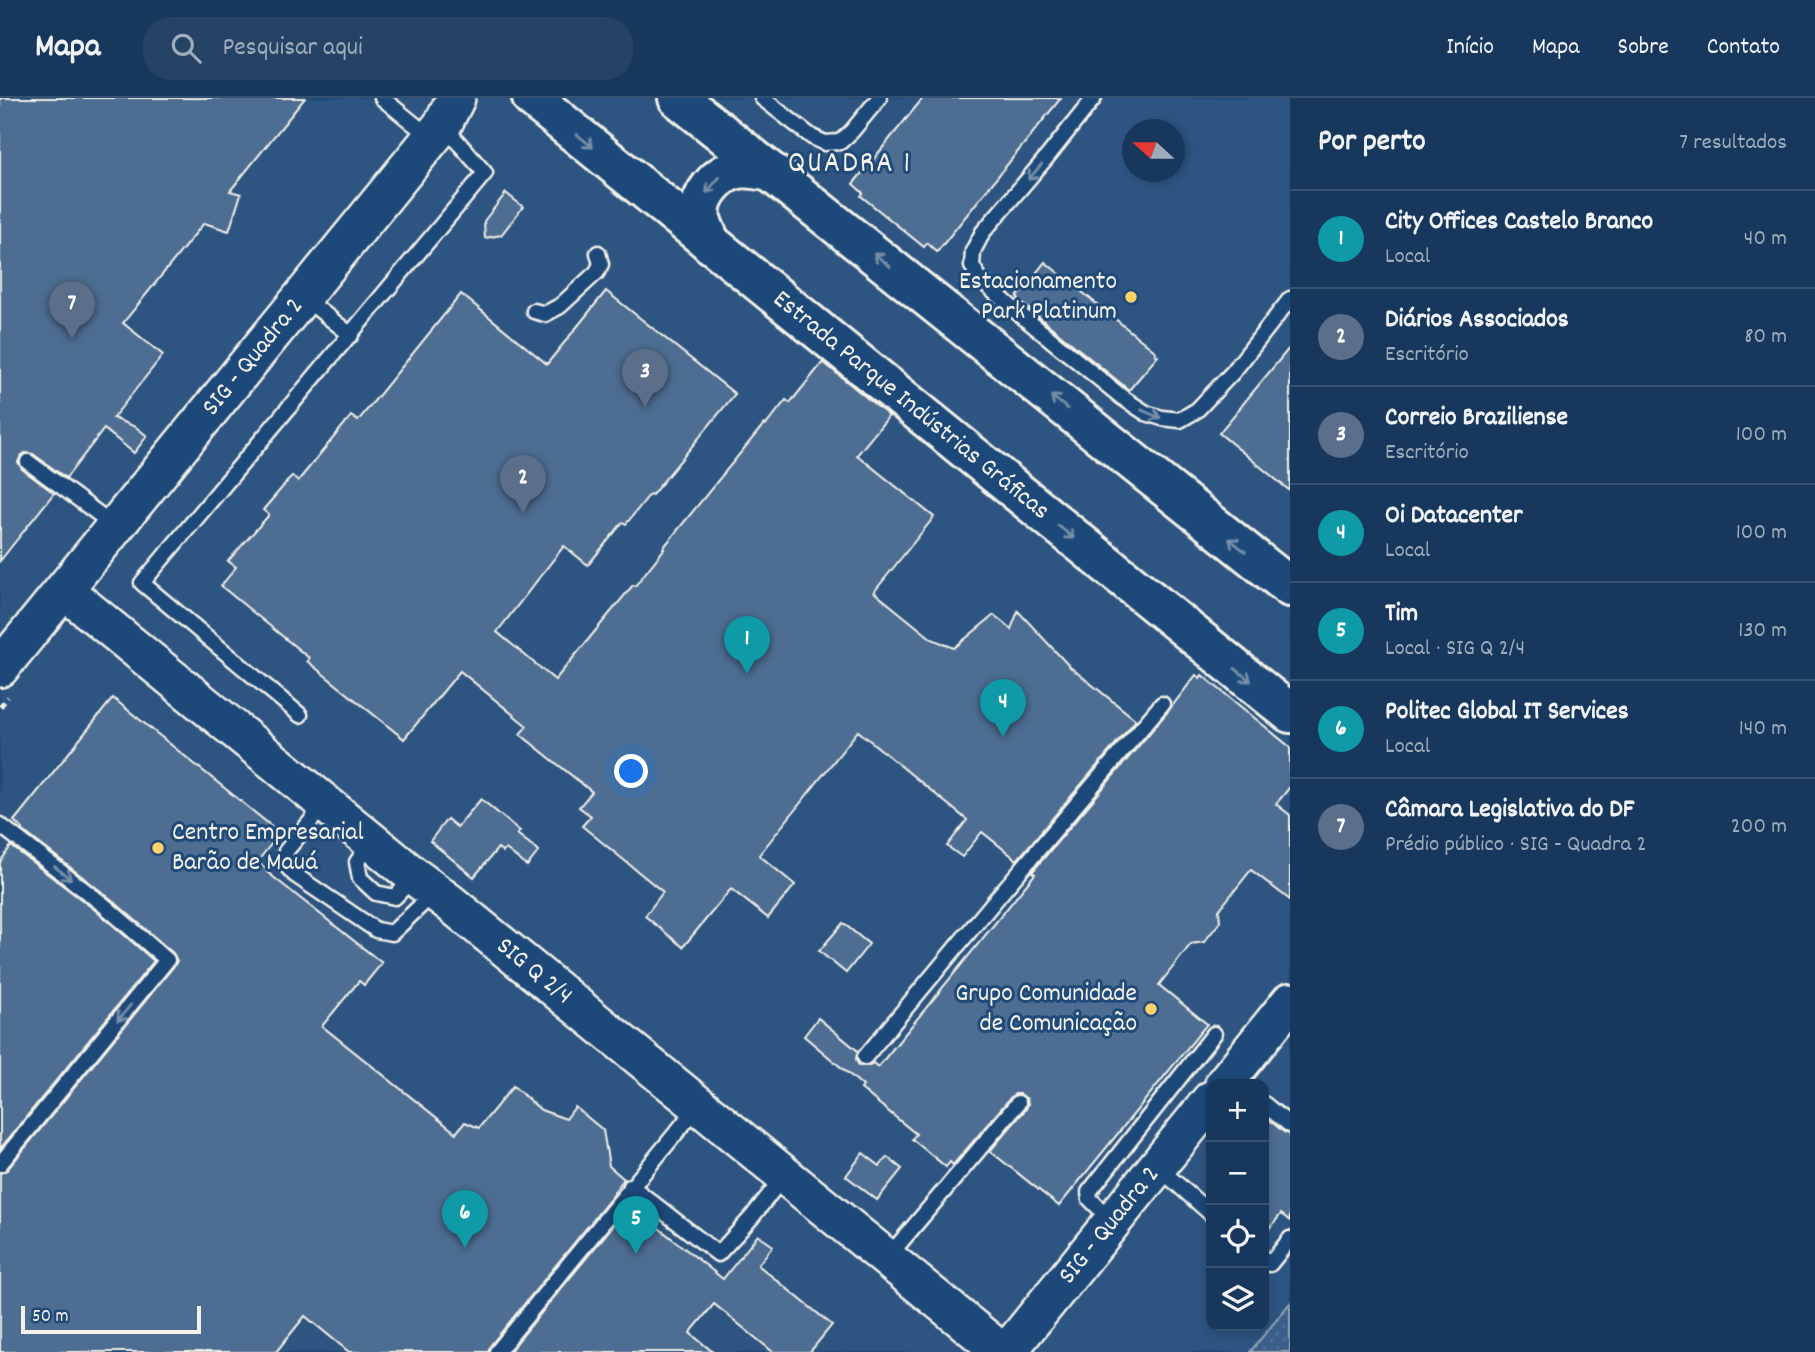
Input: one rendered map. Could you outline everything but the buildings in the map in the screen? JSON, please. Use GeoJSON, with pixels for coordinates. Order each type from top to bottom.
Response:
{"type":"FeatureCollection","features":[{"type":"Feature","properties":{"kind":"main road","name":"Estrada Parque Indústrias Gráficas"},"geometry":{"type":"LineString","coordinates":[[533,98],[1290,713]]}},
{"type":"Feature","properties":{"kind":"main road"},"geometry":{"type":"LineString","coordinates":[[678,98],[1290,587]]}},
{"type":"Feature","properties":{"kind":"main road"},"geometry":{"type":"LineString","coordinates":[[711,244],[701,215],[705,196],[714,182],[726,173],[741,168],[771,172]]}},
{"type":"Feature","properties":{"kind":"street","name":"SIG - Quadra 2"},"geometry":{"type":"LineString","coordinates":[[8,678],[65,591],[443,120],[476,98]]}},
{"type":"Feature","properties":{"kind":"street","name":"SIG Q 2/4"},"geometry":{"type":"LineString","coordinates":[[65,591],[1002,1352]]}},
{"type":"Feature","properties":{"kind":"street","name":"SIG - Quadra 2"},"geometry":{"type":"LineString","coordinates":[[1231,1079],[1290,1002]]}},
{"type":"Feature","properties":{"kind":"street","name":"SIG - Quadra 2"},"geometry":{"type":"LineString","coordinates":[[1007,1352],[1206,1109]]}},
{"type":"Feature","properties":{"kind":"lane"},"geometry":{"type":"LineString","coordinates":[[300,715],[142,583],[485,173],[443,120],[382,98]]}},
{"type":"Feature","properties":{"kind":"lane"},"geometry":{"type":"LineString","coordinates":[[762,98],[811,137],[825,144],[840,142],[879,98]]}},
{"type":"Feature","properties":{"kind":"lane"},"geometry":{"type":"LineString","coordinates":[[1094,98],[1048,157],[983,232],[973,251],[972,266],[981,279],[1012,308],[1123,398],[1146,413],[1180,420],[1197,411],[1233,372],[1290,299]]}},
{"type":"Feature","properties":{"kind":"lane"},"geometry":{"type":"LineString","coordinates":[[534,311],[545,314],[561,306],[597,272],[601,264],[598,253]]}},
{"type":"Feature","properties":{"kind":"lane"},"geometry":{"type":"LineString","coordinates":[[303,297],[351,335]]}},
{"type":"Feature","properties":{"kind":"lane"},"geometry":{"type":"LineString","coordinates":[[27,461],[116,527]]}},
{"type":"Feature","properties":{"kind":"lane"},"geometry":{"type":"LineString","coordinates":[[865,1057],[1162,704]]}},
{"type":"Feature","properties":{"kind":"lane"},"geometry":{"type":"LineString","coordinates":[[326,803],[286,851],[285,864],[295,874],[376,930],[392,933],[425,884]]}},
{"type":"Feature","properties":{"kind":"lane"},"geometry":{"type":"LineString","coordinates":[[0,825],[105,906],[167,960],[0,1164]]}},
{"type":"Feature","properties":{"kind":"lane"},"geometry":{"type":"LineString","coordinates":[[1112,1221],[1090,1199],[1089,1192],[1214,1034]]}},
{"type":"Feature","properties":{"kind":"lane"},"geometry":{"type":"LineString","coordinates":[[887,1258],[1018,1103]]}},
{"type":"Feature","properties":{"kind":"lane"},"geometry":{"type":"LineString","coordinates":[[497,1352],[698,1105]]}},
{"type":"Feature","properties":{"kind":"lane"},"geometry":{"type":"LineString","coordinates":[[1269,1108],[1290,1125]]}},
{"type":"Feature","properties":{"kind":"lane"},"geometry":{"type":"LineString","coordinates":[[1157,1167],[1206,1210]]}},
{"type":"Feature","properties":{"kind":"lane"},"geometry":{"type":"LineString","coordinates":[[631,1186],[718,1254],[785,1175]]}},
{"type":"Feature","properties":{"kind":"lane"},"geometry":{"type":"LineString","coordinates":[[1269,1261],[1290,1239]]}},
{"type":"Feature","properties":{"kind":"path"},"geometry":{"type":"LineString","coordinates":[[0,707],[8,678]]}},
{"type":"Feature","properties":{"kind":"shaded area"},"geometry":{"type":"Polygon","coordinates":[[[0,98],[1290,98],[1290,1352],[0,1352],[0,98]]]}},
{"type":"Feature","properties":{"kind":"shaded area"},"geometry":{"type":"Polygon","coordinates":[[[1290,1303],[1290,1352],[1250,1352],[1290,1303]]]}},
{"type":"Feature","properties":{"kind":"place","name":"Estacionamento Park Platinum"},"geometry":{"type":"Point","coordinates":[1131,297]}},
{"type":"Feature","properties":{"kind":"place","name":"Câmara Legislativa do DF"},"geometry":{"type":"Point","coordinates":[72,339]}},
{"type":"Feature","properties":{"kind":"place","name":"Correio Braziliense"},"geometry":{"type":"Point","coordinates":[645,407]}},
{"type":"Feature","properties":{"kind":"place","name":"Diários Associados"},"geometry":{"type":"Point","coordinates":[523,513]}},
{"type":"Feature","properties":{"kind":"place","name":"City Offices Castelo Branco"},"geometry":{"type":"Point","coordinates":[747,674]}},
{"type":"Feature","properties":{"kind":"place","name":"Oi Datacenter"},"geometry":{"type":"Point","coordinates":[1003,737]}},
{"type":"Feature","properties":{"kind":"place","name":"Centro Empresarial Barão de Mauá"},"geometry":{"type":"Point","coordinates":[158,848]}},
{"type":"Feature","properties":{"kind":"place","name":"Grupo Comunidade de Comunicação"},"geometry":{"type":"Point","coordinates":[1151,1009]}},
{"type":"Feature","properties":{"kind":"place","name":"Politec Global IT Services"},"geometry":{"type":"Point","coordinates":[465,1248]}},
{"type":"Feature","properties":{"kind":"place","name":"Tim"},"geometry":{"type":"Point","coordinates":[636,1254]}},
{"type":"Feature","properties":{"kind":"district","name":"QUADRA 1"},"geometry":{"type":"Point","coordinates":[850,165]}}]}
